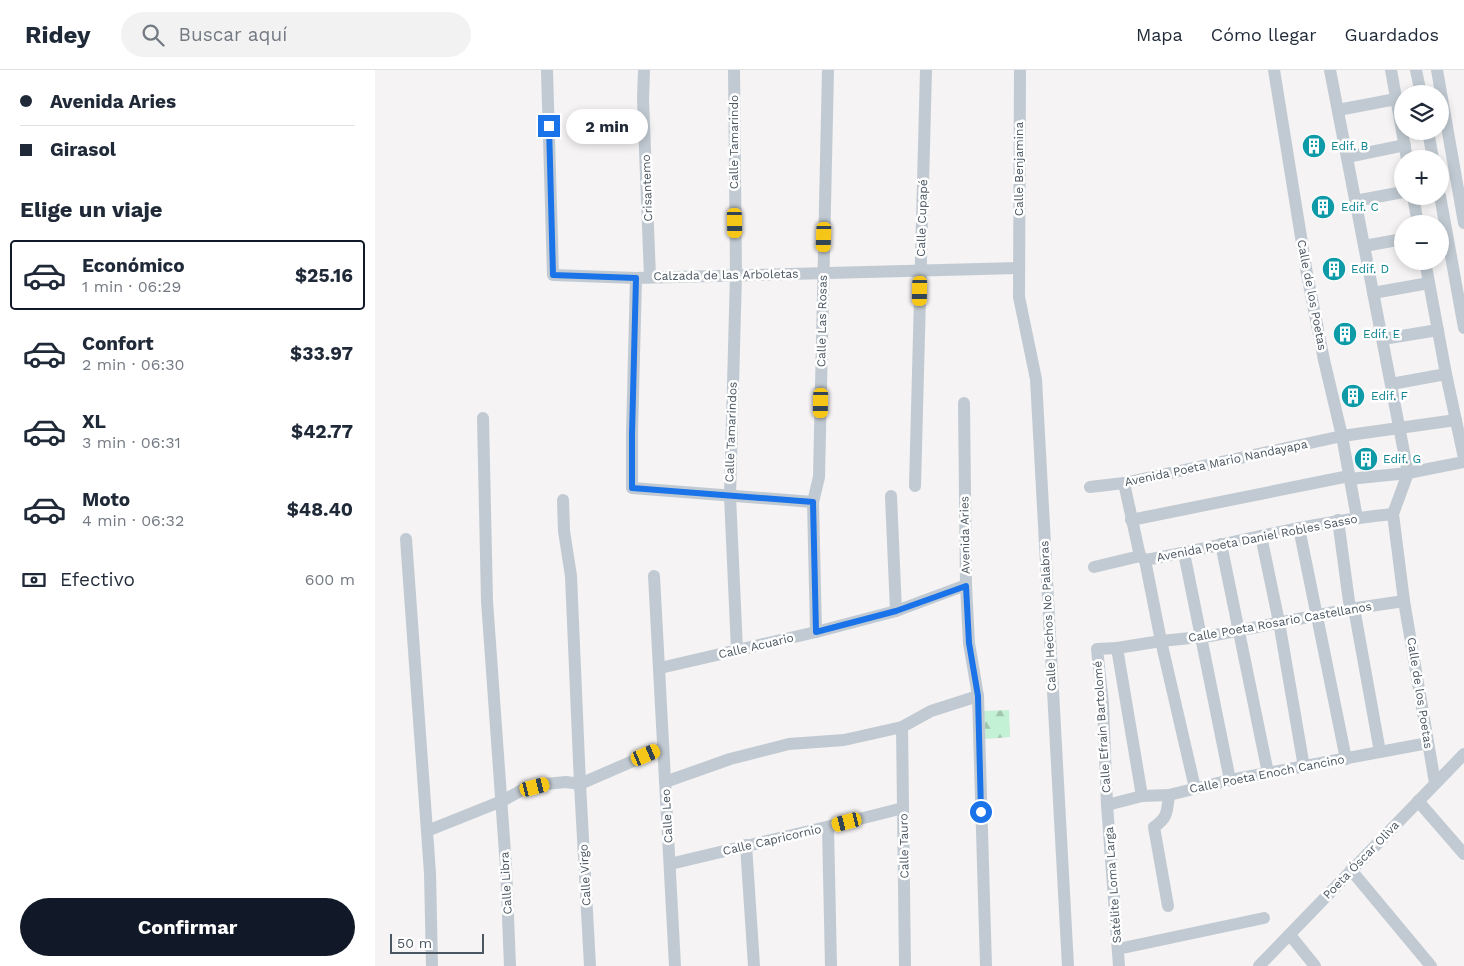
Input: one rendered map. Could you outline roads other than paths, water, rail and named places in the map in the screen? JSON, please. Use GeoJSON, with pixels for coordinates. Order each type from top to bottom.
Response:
{"type":"FeatureCollection","features":[{"type":"Feature","properties":{"kind":"street","name":"Calzada de las Arboletas"},"geometry":{"type":"LineString","coordinates":[[547,70],[553,275],[636,278],[1018,268]]}},
{"type":"Feature","properties":{"kind":"street","name":"Crisantemo"},"geometry":{"type":"LineString","coordinates":[[644,70],[643,99],[650,277]]}},
{"type":"Feature","properties":{"kind":"street","name":"Calle Tamarindo"},"geometry":{"type":"LineString","coordinates":[[734,70],[736,274]]}},
{"type":"Feature","properties":{"kind":"street","name":"Calle Las Rosas"},"geometry":{"type":"LineString","coordinates":[[816,632],[813,502],[819,477],[828,70]]}},
{"type":"Feature","properties":{"kind":"street","name":"Calle Cupapé"},"geometry":{"type":"LineString","coordinates":[[915,486],[926,70]]}},
{"type":"Feature","properties":{"kind":"street","name":"Calle Benjamina"},"geometry":{"type":"LineString","coordinates":[[1018,268],[1020,70]]}},
{"type":"Feature","properties":{"kind":"street","name":"Calle de los Poetas"},"geometry":{"type":"LineString","coordinates":[[1274,70],[1307,274],[1324,360],[1342,436],[1357,518]]}},
{"type":"Feature","properties":{"kind":"street"},"geometry":{"type":"LineString","coordinates":[[1330,70],[1383,339],[1407,473],[1393,514]]}},
{"type":"Feature","properties":{"kind":"street"},"geometry":{"type":"LineString","coordinates":[[1391,70],[1394,85]]}},
{"type":"Feature","properties":{"kind":"street"},"geometry":{"type":"LineString","coordinates":[[1416,70],[1419,85]]}},
{"type":"Feature","properties":{"kind":"street"},"geometry":{"type":"LineString","coordinates":[[1440,72],[1454,170],[1464,223]]}},
{"type":"Feature","properties":{"kind":"street"},"geometry":{"type":"LineString","coordinates":[[1338,110],[1394,100]]}},
{"type":"Feature","properties":{"kind":"street"},"geometry":{"type":"LineString","coordinates":[[1404,140],[1406,150]]}},
{"type":"Feature","properties":{"kind":"street"},"geometry":{"type":"LineString","coordinates":[[1347,157],[1405,145]]}},
{"type":"Feature","properties":{"kind":"street"},"geometry":{"type":"LineString","coordinates":[[1454,170],[1464,160]]}},
{"type":"Feature","properties":{"kind":"street"},"geometry":{"type":"LineString","coordinates":[[1355,200],[1394,194]]}},
{"type":"Feature","properties":{"kind":"street"},"geometry":{"type":"LineString","coordinates":[[1442,205],[1464,328]]}},
{"type":"Feature","properties":{"kind":"street"},"geometry":{"type":"LineString","coordinates":[[1364,246],[1394,241]]}},
{"type":"Feature","properties":{"kind":"street","name":"Calle Hechos No Palabras"},"geometry":{"type":"LineString","coordinates":[[1018,268],[1019,297],[1036,378],[1068,966]]}},
{"type":"Feature","properties":{"kind":"street"},"geometry":{"type":"LineString","coordinates":[[1427,270],[1464,458]]}},
{"type":"Feature","properties":{"kind":"street","name":"Calle Tamarindos"},"geometry":{"type":"LineString","coordinates":[[736,274],[729,496],[737,650]]}},
{"type":"Feature","properties":{"kind":"street"},"geometry":{"type":"LineString","coordinates":[[636,278],[632,488],[813,502]]}},
{"type":"Feature","properties":{"kind":"street"},"geometry":{"type":"LineString","coordinates":[[1373,293],[1429,283]]}},
{"type":"Feature","properties":{"kind":"street"},"geometry":{"type":"LineString","coordinates":[[1383,339],[1438,330]]}},
{"type":"Feature","properties":{"kind":"street"},"geometry":{"type":"LineString","coordinates":[[1391,384],[1446,374]]}},
{"type":"Feature","properties":{"kind":"street","name":"Avenida Aries"},"geometry":{"type":"LineString","coordinates":[[964,403],[966,586],[969,643],[978,696],[986,966]]}},
{"type":"Feature","properties":{"kind":"street","name":"Calle Libra"},"geometry":{"type":"LineString","coordinates":[[483,418],[487,600],[502,800],[510,966]]}},
{"type":"Feature","properties":{"kind":"street","name":"Avenida Poeta Mario Nandayapa"},"geometry":{"type":"LineString","coordinates":[[1090,487],[1124,483],[1342,436],[1456,420]]}},
{"type":"Feature","properties":{"kind":"street"},"geometry":{"type":"LineString","coordinates":[[1131,520],[1349,478],[1407,473],[1464,462]]}},
{"type":"Feature","properties":{"kind":"street"},"geometry":{"type":"LineString","coordinates":[[1124,483],[1131,520],[1143,558],[1195,788]]}},
{"type":"Feature","properties":{"kind":"street"},"geometry":{"type":"LineString","coordinates":[[891,496],[896,611]]}},
{"type":"Feature","properties":{"kind":"street","name":"Calle Virgo"},"geometry":{"type":"LineString","coordinates":[[563,500],[564,531],[571,576],[590,966]]}},
{"type":"Feature","properties":{"kind":"street","name":"Calle de los Poetas"},"geometry":{"type":"LineString","coordinates":[[1393,514],[1404,601],[1435,783]]}},
{"type":"Feature","properties":{"kind":"street","name":"Avenida Poeta Daniel Robles Sasso"},"geometry":{"type":"LineString","coordinates":[[1094,567],[1183,553],[1338,520],[1393,514]]}},
{"type":"Feature","properties":{"kind":"street"},"geometry":{"type":"LineString","coordinates":[[1338,520],[1352,609],[1380,752]]}},
{"type":"Feature","properties":{"kind":"street"},"geometry":{"type":"LineString","coordinates":[[1299,528],[1345,759]]}},
{"type":"Feature","properties":{"kind":"street"},"geometry":{"type":"LineString","coordinates":[[1261,536],[1279,622],[1304,766]]}},
{"type":"Feature","properties":{"kind":"street"},"geometry":{"type":"LineString","coordinates":[[406,539],[430,873],[432,966]]}},
{"type":"Feature","properties":{"kind":"street"},"geometry":{"type":"LineString","coordinates":[[1221,544],[1268,773]]}},
{"type":"Feature","properties":{"kind":"street"},"geometry":{"type":"LineString","coordinates":[[1183,553],[1230,780]]}},
{"type":"Feature","properties":{"kind":"street","name":"Calle Leo"},"geometry":{"type":"LineString","coordinates":[[654,576],[675,966]]}},
{"type":"Feature","properties":{"kind":"street","name":"Calle Acuario"},"geometry":{"type":"LineString","coordinates":[[660,668],[816,632],[896,611],[966,586]]}},
{"type":"Feature","properties":{"kind":"street","name":"Calle Poeta Rosario Castellanos"},"geometry":{"type":"LineString","coordinates":[[1097,649],[1200,637],[1316,615],[1404,601]]}},
{"type":"Feature","properties":{"kind":"street"},"geometry":{"type":"LineString","coordinates":[[1117,648],[1143,796]]}},
{"type":"Feature","properties":{"kind":"street","name":"Calle Efraín Bartolomé"},"geometry":{"type":"LineString","coordinates":[[1097,649],[1103,704],[1107,805]]}},
{"type":"Feature","properties":{"kind":"street"},"geometry":{"type":"LineString","coordinates":[[665,782],[730,759],[789,744],[844,740],[902,727],[931,711],[978,696]]}},
{"type":"Feature","properties":{"kind":"street","name":"Calle Tauro"},"geometry":{"type":"LineString","coordinates":[[902,727],[905,966]]}},
{"type":"Feature","properties":{"kind":"street","name":"Calle Poeta Enoch Cancino"},"geometry":{"type":"LineString","coordinates":[[1107,805],[1143,796],[1169,795],[1230,780],[1428,743]]}},
{"type":"Feature","properties":{"kind":"street"},"geometry":{"type":"LineString","coordinates":[[427,831],[524,789],[545,784],[567,782],[580,784],[663,748]]}},
{"type":"Feature","properties":{"kind":"street","name":"Poeta Óscar Oliva"},"geometry":{"type":"LineString","coordinates":[[1259,966],[1464,754]]}},
{"type":"Feature","properties":{"kind":"street"},"geometry":{"type":"LineString","coordinates":[[1168,906],[1153,827],[1162,822],[1165,816],[1169,795]]}},
{"type":"Feature","properties":{"kind":"street"},"geometry":{"type":"LineString","coordinates":[[1418,801],[1464,854]]}},
{"type":"Feature","properties":{"kind":"street","name":"Satélite Loma Larga"},"geometry":{"type":"LineString","coordinates":[[1107,805],[1119,966]]}},
{"type":"Feature","properties":{"kind":"street","name":"Calle Capricornio"},"geometry":{"type":"LineString","coordinates":[[670,864],[903,808]]}},
{"type":"Feature","properties":{"kind":"street"},"geometry":{"type":"LineString","coordinates":[[828,827],[831,966]]}},
{"type":"Feature","properties":{"kind":"street"},"geometry":{"type":"LineString","coordinates":[[746,845],[754,966]]}},
{"type":"Feature","properties":{"kind":"street"},"geometry":{"type":"LineString","coordinates":[[1351,870],[1431,966]]}},
{"type":"Feature","properties":{"kind":"street"},"geometry":{"type":"LineString","coordinates":[[1118,949],[1265,918]]}},
{"type":"Feature","properties":{"kind":"street"},"geometry":{"type":"LineString","coordinates":[[1290,935],[1315,966]]}},
{"type":"Feature","properties":{"kind":"place","name":"Edif. B"},"geometry":{"type":"Point","coordinates":[1314,146]}},
{"type":"Feature","properties":{"kind":"place","name":"Edif. C"},"geometry":{"type":"Point","coordinates":[1323,207]}},
{"type":"Feature","properties":{"kind":"place","name":"Edif. D"},"geometry":{"type":"Point","coordinates":[1334,269]}},
{"type":"Feature","properties":{"kind":"place","name":"Edif. E"},"geometry":{"type":"Point","coordinates":[1345,334]}},
{"type":"Feature","properties":{"kind":"place","name":"Edif. F"},"geometry":{"type":"Point","coordinates":[1353,396]}},
{"type":"Feature","properties":{"kind":"place","name":"Edif. G"},"geometry":{"type":"Point","coordinates":[1366,459]}}]}
